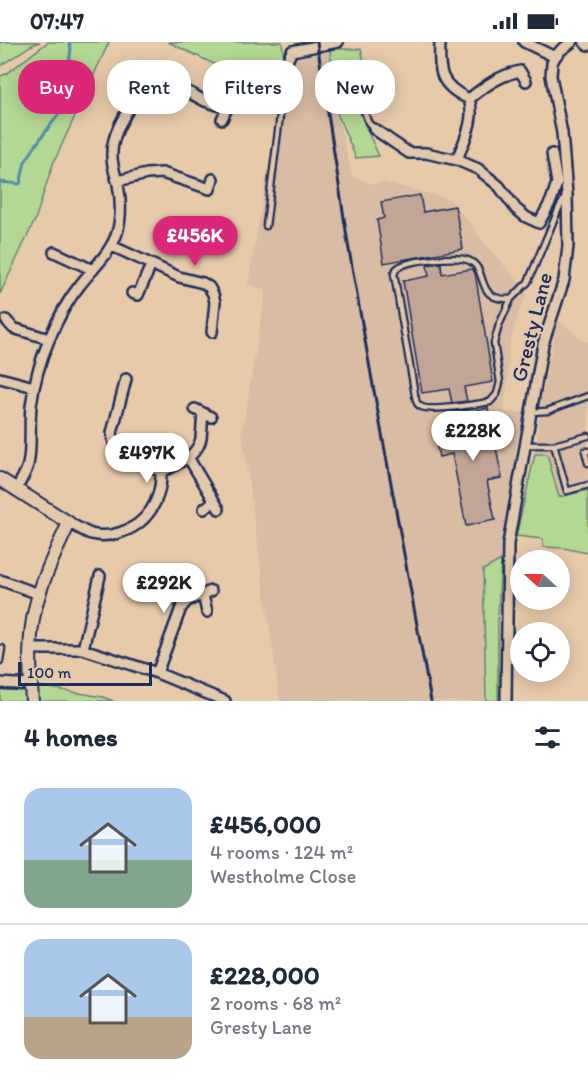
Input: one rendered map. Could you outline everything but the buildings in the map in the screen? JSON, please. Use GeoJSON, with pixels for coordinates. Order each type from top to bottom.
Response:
{"type":"FeatureCollection","features":[{"type":"Feature","properties":{"kind":"street"},"geometry":{"type":"LineString","coordinates":[[288,60],[292,51],[338,42]]}},
{"type":"Feature","properties":{"kind":"street"},"geometry":{"type":"LineString","coordinates":[[440,42],[441,74],[448,86],[469,99],[472,108],[471,121],[457,160]]}},
{"type":"Feature","properties":{"kind":"street"},"geometry":{"type":"LineString","coordinates":[[524,42],[555,57],[572,42]]}},
{"type":"Feature","properties":{"kind":"street","name":"Gresty Lane"},"geometry":{"type":"LineString","coordinates":[[506,701],[508,544],[543,344],[564,280],[568,246],[562,133],[551,76],[555,57]]}},
{"type":"Feature","properties":{"kind":"street"},"geometry":{"type":"LineString","coordinates":[[469,99],[508,73],[520,71],[526,81]]}},
{"type":"Feature","properties":{"kind":"street"},"geometry":{"type":"LineString","coordinates":[[16,490],[28,465],[34,387],[40,362],[49,339],[72,297],[112,246],[119,226],[121,199],[112,160],[115,135],[149,78],[160,77],[205,101],[229,104],[222,119]]}},
{"type":"Feature","properties":{"kind":"street"},"geometry":{"type":"LineString","coordinates":[[374,129],[409,153],[426,153],[457,160],[478,169],[499,186],[516,209],[526,217],[540,223],[551,201],[556,183],[552,154]]}},
{"type":"Feature","properties":{"kind":"street"},"geometry":{"type":"LineString","coordinates":[[117,181],[162,173],[210,188]]}},
{"type":"Feature","properties":{"kind":"street"},"geometry":{"type":"LineString","coordinates":[[112,246],[178,278],[203,283],[209,287],[215,302],[212,332]]}},
{"type":"Feature","properties":{"kind":"street"},"geometry":{"type":"LineString","coordinates":[[54,252],[93,270]]}},
{"type":"Feature","properties":{"kind":"street"},"geometry":{"type":"LineString","coordinates":[[138,295],[151,266]]}},
{"type":"Feature","properties":{"kind":"street"},"geometry":{"type":"LineString","coordinates":[[10,328],[49,339]]}},
{"type":"Feature","properties":{"kind":"street"},"geometry":{"type":"LineString","coordinates":[[0,378],[34,387]]}},
{"type":"Feature","properties":{"kind":"street"},"geometry":{"type":"LineString","coordinates":[[126,379],[112,433],[114,443],[122,452],[161,472]]}},
{"type":"Feature","properties":{"kind":"street"},"geometry":{"type":"LineString","coordinates":[[161,472],[196,451],[200,442],[203,413]]}},
{"type":"Feature","properties":{"kind":"street"},"geometry":{"type":"LineString","coordinates":[[188,457],[216,505],[204,509]]}},
{"type":"Feature","properties":{"kind":"street"},"geometry":{"type":"LineString","coordinates":[[0,479],[69,523],[98,535],[129,530],[143,520],[154,506],[160,489],[161,472]]}},
{"type":"Feature","properties":{"kind":"street"},"geometry":{"type":"LineString","coordinates":[[32,701],[30,650],[33,622],[39,594],[69,523]]}},
{"type":"Feature","properties":{"kind":"street"},"geometry":{"type":"LineString","coordinates":[[84,649],[100,576]]}},
{"type":"Feature","properties":{"kind":"street"},"geometry":{"type":"LineString","coordinates":[[0,580],[39,594]]}},
{"type":"Feature","properties":{"kind":"street"},"geometry":{"type":"LineString","coordinates":[[157,673],[181,609],[187,601],[207,593],[207,612]]}},
{"type":"Feature","properties":{"kind":"street"},"geometry":{"type":"LineString","coordinates":[[30,650],[84,649],[157,673],[225,701]]}},
{"type":"Feature","properties":{"kind":"street"},"geometry":{"type":"LineString","coordinates":[[207,694],[211,682]]}},
{"type":"Feature","properties":{"kind":"street"},"geometry":{"type":"LineString","coordinates":[[0,683],[30,685]]}},
{"type":"Feature","properties":{"kind":"lane"},"geometry":{"type":"LineString","coordinates":[[266,226],[280,114]]}},
{"type":"Feature","properties":{"kind":"lane"},"geometry":{"type":"LineString","coordinates":[[365,114],[374,129]]}},
{"type":"Feature","properties":{"kind":"lane"},"geometry":{"type":"LineString","coordinates":[[512,299],[500,299],[491,295],[484,287],[476,266],[470,261],[443,258],[407,264],[396,270],[394,274],[416,401],[419,406],[450,408],[490,402],[496,394],[500,382],[494,343],[498,325],[512,299],[528,282],[558,208],[567,194]]}},
{"type":"Feature","properties":{"kind":"lane"},"geometry":{"type":"LineString","coordinates":[[531,412],[547,411],[588,396]]}},
{"type":"Feature","properties":{"kind":"lane"},"geometry":{"type":"LineString","coordinates":[[525,444],[554,445],[588,436]]}},
{"type":"Feature","properties":{"kind":"lane"},"geometry":{"type":"LineString","coordinates":[[554,445],[567,491],[588,485]]}},
{"type":"Feature","properties":{"kind":"lane"},"geometry":{"type":"LineString","coordinates":[[588,451],[585,451],[588,463]]}},
{"type":"Feature","properties":{"kind":"lane"},"geometry":{"type":"LineString","coordinates":[[0,662],[2,648]]}},
{"type":"Feature","properties":{"kind":"shaded area"},"geometry":{"type":"Polygon","coordinates":[[[330,49],[331,60],[315,60],[315,114],[337,114],[352,176],[372,184],[383,182],[450,199],[527,294],[509,346],[504,412],[526,413],[517,446],[501,560],[483,571],[486,701],[280,701],[242,433],[266,290],[248,284],[276,114],[303,114],[303,60],[296,60],[296,57],[330,49]]]}},
{"type":"Feature","properties":{"kind":"shaded area"},"geometry":{"type":"Polygon","coordinates":[[[558,320],[588,342],[588,490],[559,497],[547,455],[535,454],[541,399],[558,320]]]}},
{"type":"Feature","properties":{"kind":"green space"},"geometry":{"type":"Polygon","coordinates":[[[0,42],[40,42],[0,66],[0,42]]]}},
{"type":"Feature","properties":{"kind":"green space"},"geometry":{"type":"Polygon","coordinates":[[[48,42],[109,42],[95,72],[95,60],[24,60],[48,42]]]}},
{"type":"Feature","properties":{"kind":"green space"},"geometry":{"type":"Polygon","coordinates":[[[168,42],[282,42],[284,60],[206,60],[168,42]]]}},
{"type":"Feature","properties":{"kind":"green space"},"geometry":{"type":"Polygon","coordinates":[[[330,49],[361,49],[364,60],[331,60],[330,49]]]}},
{"type":"Feature","properties":{"kind":"green space"},"geometry":{"type":"Polygon","coordinates":[[[18,65],[18,114],[76,114],[53,164],[35,220],[0,294],[0,76],[18,65]]]}},
{"type":"Feature","properties":{"kind":"green space"},"geometry":{"type":"Polygon","coordinates":[[[337,114],[361,114],[379,156],[356,158],[337,114]]]}},
{"type":"Feature","properties":{"kind":"green space"},"geometry":{"type":"Polygon","coordinates":[[[535,454],[547,454],[559,497],[588,490],[588,553],[543,547],[543,539],[516,536],[535,454]]]}},
{"type":"Feature","properties":{"kind":"green space"},"geometry":{"type":"Polygon","coordinates":[[[501,560],[498,615],[498,701],[486,701],[483,570],[501,560]]]}},
{"type":"Feature","properties":{"kind":"green space"},"geometry":{"type":"Polygon","coordinates":[[[31,685],[103,697],[113,701],[0,701],[0,689],[10,690],[31,685]]]}},
{"type":"Feature","properties":{"kind":"waterway"},"geometry":{"type":"LineString","coordinates":[[0,182],[20,184],[25,162],[62,110],[71,49],[69,42]]}},
{"type":"Feature","properties":{"kind":"railway"},"geometry":{"type":"LineString","coordinates":[[317,42],[348,244],[431,701]]}}]}
